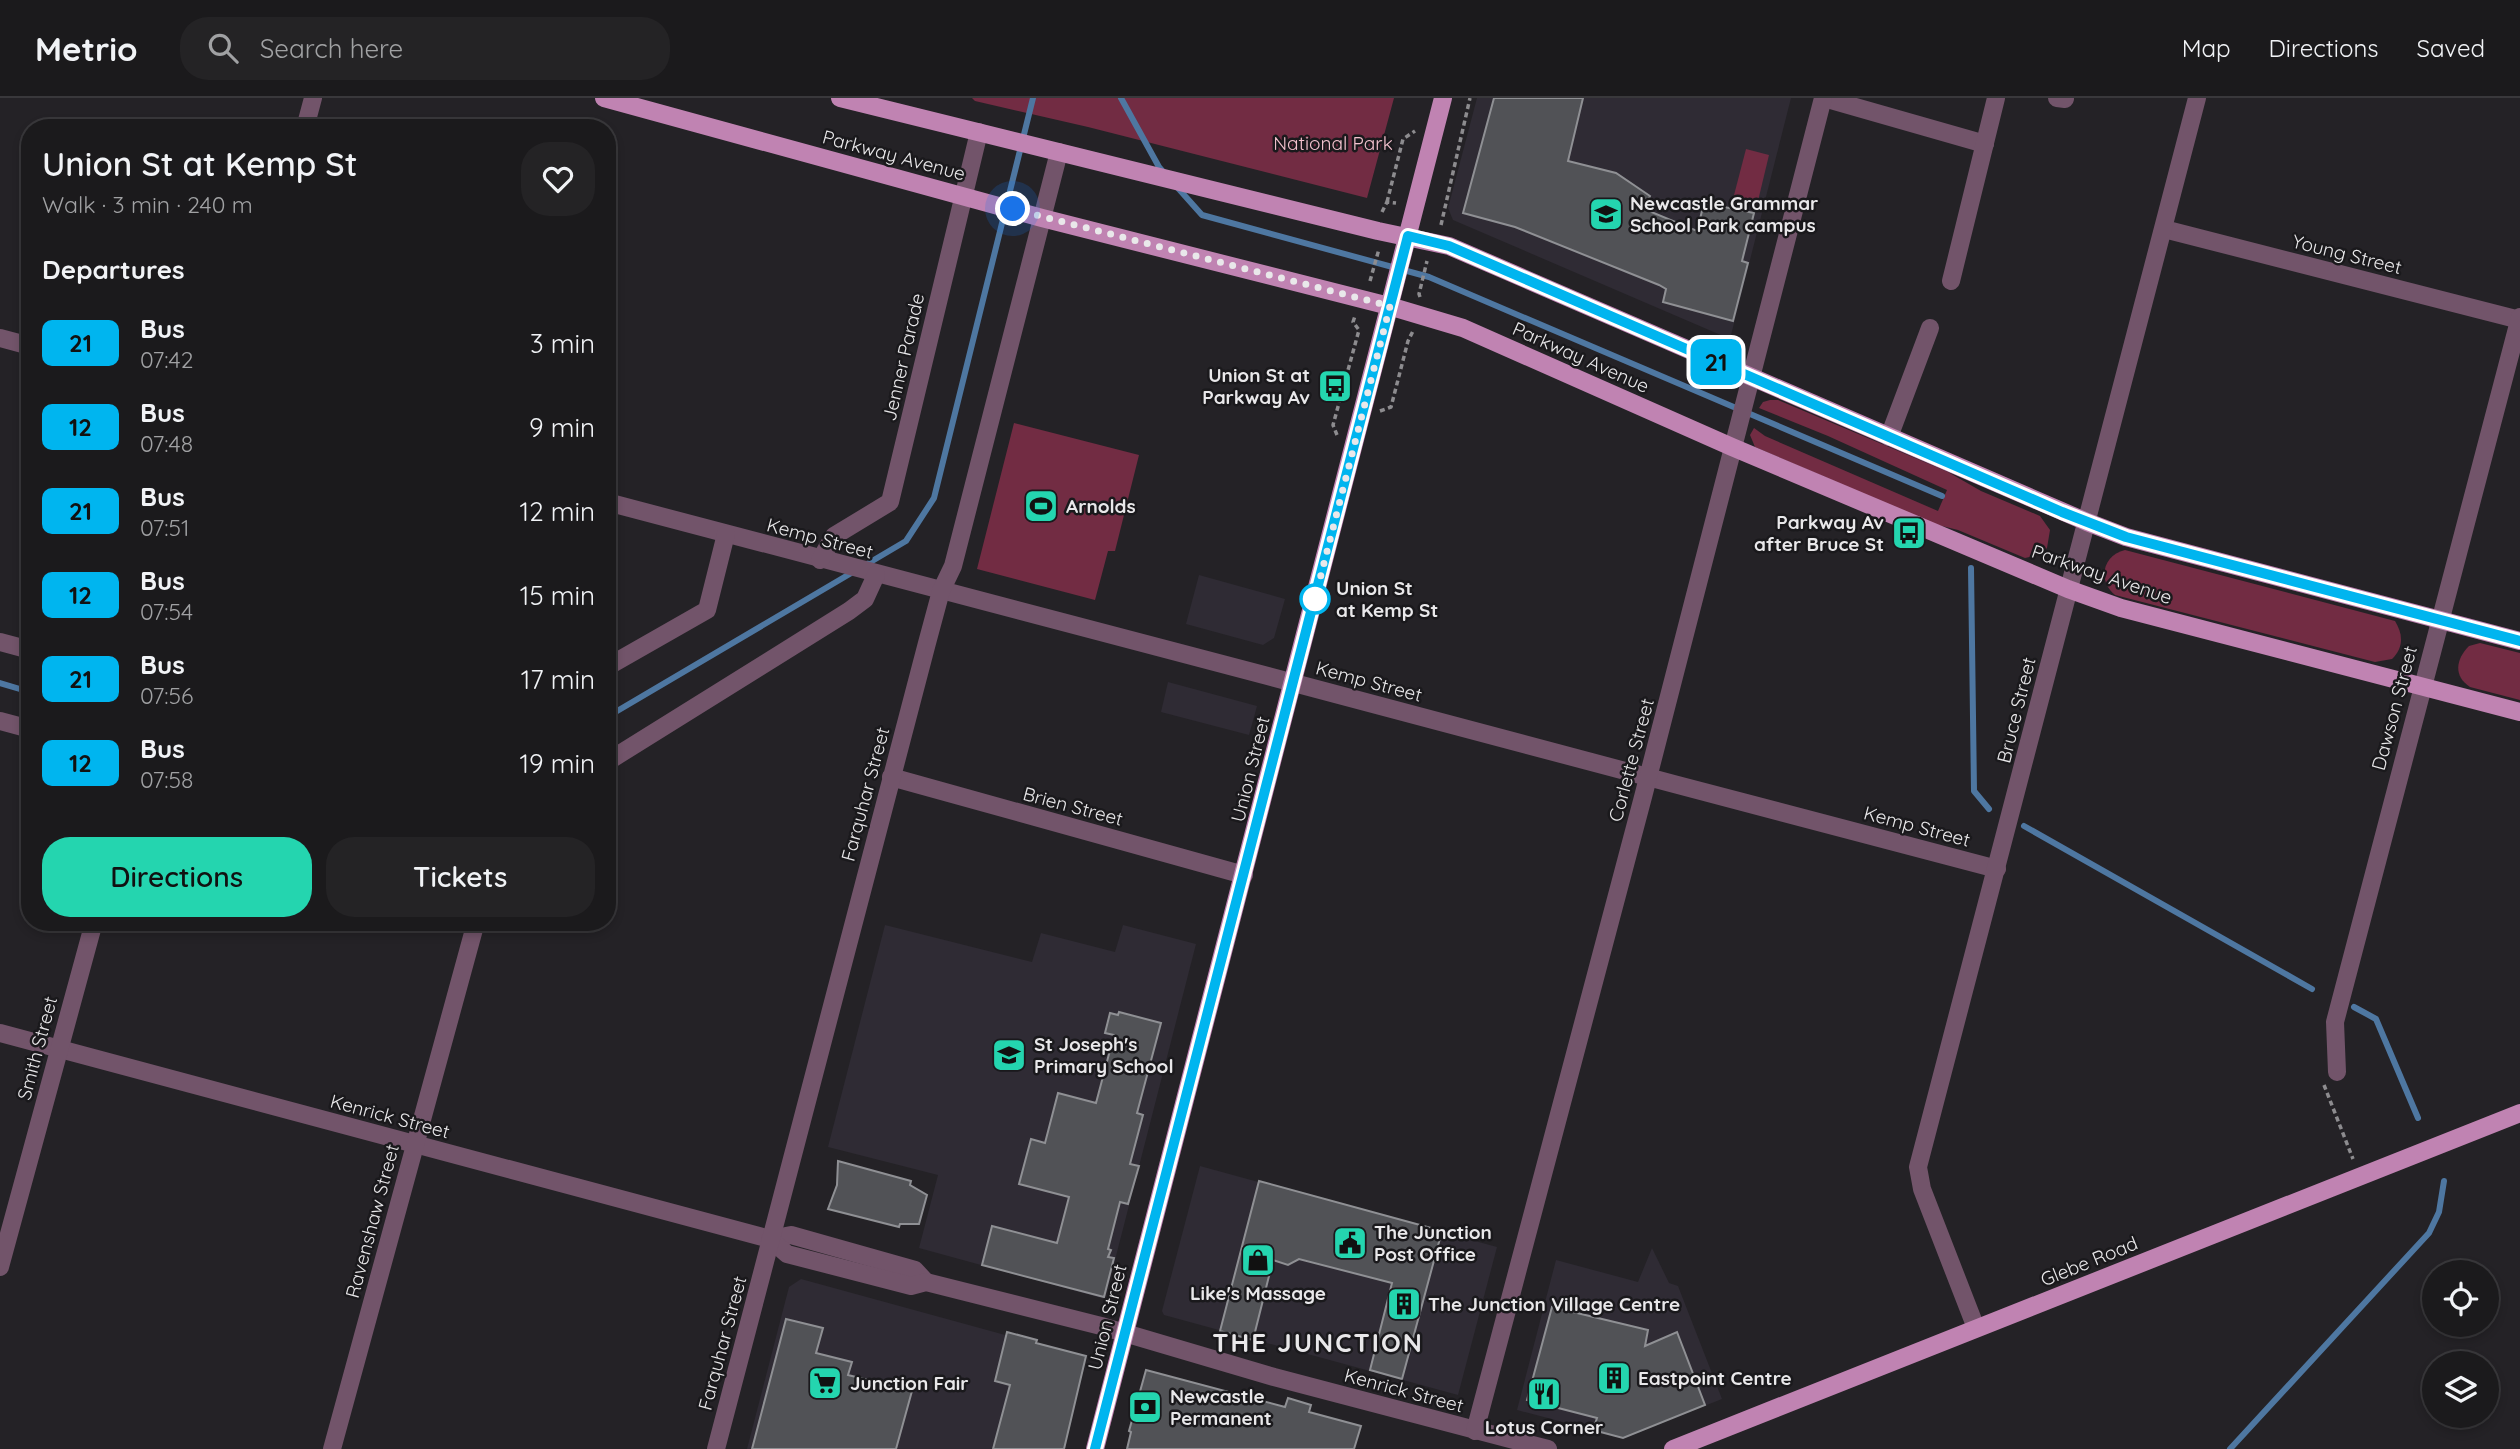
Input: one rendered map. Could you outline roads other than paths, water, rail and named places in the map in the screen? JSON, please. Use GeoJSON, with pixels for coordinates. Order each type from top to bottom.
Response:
{"type":"FeatureCollection","features":[{"type":"Feature","properties":{"kind":"main road","name":"Parkway Avenue"},"geometry":{"type":"LineString","coordinates":[[604,98],[1042,218],[1390,306],[1463,328],[1732,447],[2068,589],[2121,608],[2520,712]]}},
{"type":"Feature","properties":{"kind":"main road"},"geometry":{"type":"LineString","coordinates":[[840,98],[872,102],[979,132],[1207,188],[1406,245],[1449,246],[2126,537],[2520,641]]}},
{"type":"Feature","properties":{"kind":"main road","name":"Union Street"},"geometry":{"type":"LineString","coordinates":[[1095,1449],[1443,98]]}},
{"type":"Feature","properties":{"kind":"main road","name":"Glebe Road"},"geometry":{"type":"LineString","coordinates":[[1673,1449],[2520,1113]]}},
{"type":"Feature","properties":{"kind":"street"},"geometry":{"type":"LineString","coordinates":[[307,119],[313,98]]}},
{"type":"Feature","properties":{"kind":"street"},"geometry":{"type":"LineString","coordinates":[[1824,98],[1985,144]]}},
{"type":"Feature","properties":{"kind":"street","name":"Corlette Street"},"geometry":{"type":"LineString","coordinates":[[1475,1431],[1824,98]]}},
{"type":"Feature","properties":{"kind":"street"},"geometry":{"type":"LineString","coordinates":[[1951,281],[1997,98]]}},
{"type":"Feature","properties":{"kind":"street","name":"Bruce Street"},"geometry":{"type":"LineString","coordinates":[[1976,1328],[1922,1189],[1918,1167],[2197,98]]}},
{"type":"Feature","properties":{"kind":"street","name":"Jenner Parade"},"geometry":{"type":"LineString","coordinates":[[828,561],[834,536],[890,502],[979,132]]}},
{"type":"Feature","properties":{"kind":"street","name":"Farquhar Street"},"geometry":{"type":"LineString","coordinates":[[716,1449],[941,591],[953,566],[1059,152]]}},
{"type":"Feature","properties":{"kind":"street","name":"Young Street"},"geometry":{"type":"LineString","coordinates":[[2164,229],[2520,319]]}},
{"type":"Feature","properties":{"kind":"street","name":"Dawson Street"},"geometry":{"type":"LineString","coordinates":[[2337,1072],[2335,1022],[2520,319]]}},
{"type":"Feature","properties":{"kind":"street"},"geometry":{"type":"LineString","coordinates":[[1889,437],[1930,328]]}},
{"type":"Feature","properties":{"kind":"street"},"geometry":{"type":"LineString","coordinates":[[0,338],[21,344]]}},
{"type":"Feature","properties":{"kind":"street","name":"Kemp Street"},"geometry":{"type":"LineString","coordinates":[[616,504],[870,574],[1997,869]]}},
{"type":"Feature","properties":{"kind":"street"},"geometry":{"type":"LineString","coordinates":[[616,662],[707,610],[726,534]]}},
{"type":"Feature","properties":{"kind":"street"},"geometry":{"type":"LineString","coordinates":[[616,756],[849,611],[865,598],[870,574]]}},
{"type":"Feature","properties":{"kind":"street"},"geometry":{"type":"LineString","coordinates":[[0,642],[21,648]]}},
{"type":"Feature","properties":{"kind":"street"},"geometry":{"type":"LineString","coordinates":[[0,721],[21,727]]}},
{"type":"Feature","properties":{"kind":"street","name":"Brien Street"},"geometry":{"type":"LineString","coordinates":[[891,778],[1244,875]]}},
{"type":"Feature","properties":{"kind":"street","name":"Smith Street"},"geometry":{"type":"LineString","coordinates":[[0,1267],[91,931]]}},
{"type":"Feature","properties":{"kind":"street","name":"Ravenshaw Street"},"geometry":{"type":"LineString","coordinates":[[332,1449],[473,931]]}},
{"type":"Feature","properties":{"kind":"street","name":"Kenrick Street"},"geometry":{"type":"LineString","coordinates":[[0,1033],[770,1239],[787,1254],[911,1286],[926,1282],[1548,1449]]}},
{"type":"Feature","properties":{"kind":"waterway"},"geometry":{"type":"LineString","coordinates":[[862,567],[906,541],[934,498],[1033,98]]}},
{"type":"Feature","properties":{"kind":"waterway"},"geometry":{"type":"LineString","coordinates":[[1121,98],[1165,174]]}},
{"type":"Feature","properties":{"kind":"waterway"},"geometry":{"type":"LineString","coordinates":[[1177,187],[1202,215],[1429,277],[1942,496]]}},
{"type":"Feature","properties":{"kind":"waterway"},"geometry":{"type":"LineString","coordinates":[[1971,568],[1974,791],[1989,809]]}},
{"type":"Feature","properties":{"kind":"waterway"},"geometry":{"type":"LineString","coordinates":[[616,712],[853,572]]}},
{"type":"Feature","properties":{"kind":"waterway"},"geometry":{"type":"LineString","coordinates":[[0,683],[21,689]]}},
{"type":"Feature","properties":{"kind":"waterway"},"geometry":{"type":"LineString","coordinates":[[2024,826],[2312,989]]}},
{"type":"Feature","properties":{"kind":"waterway"},"geometry":{"type":"LineString","coordinates":[[2354,1007],[2376,1019],[2418,1118]]}},
{"type":"Feature","properties":{"kind":"waterway"},"geometry":{"type":"LineString","coordinates":[[2230,1449],[2429,1233],[2439,1212],[2444,1181]]}},
{"type":"Feature","properties":{"kind":"place","name":"Newcastle Grammar School Park campus"},"geometry":{"type":"Point","coordinates":[1606,214]}},
{"type":"Feature","properties":{"kind":"place","name":"Union St at Parkway Av"},"geometry":{"type":"Point","coordinates":[1335,386]}},
{"type":"Feature","properties":{"kind":"place","name":"Arnolds"},"geometry":{"type":"Point","coordinates":[1041,506]}},
{"type":"Feature","properties":{"kind":"place","name":"Parkway Av after Bruce St"},"geometry":{"type":"Point","coordinates":[1909,533]}},
{"type":"Feature","properties":{"kind":"place","name":"Union St at Kemp St"},"geometry":{"type":"Point","coordinates":[1315,599]}},
{"type":"Feature","properties":{"kind":"place","name":"St Joseph's Primary School"},"geometry":{"type":"Point","coordinates":[1009,1055]}},
{"type":"Feature","properties":{"kind":"place","name":"The Junction Post Office"},"geometry":{"type":"Point","coordinates":[1350,1243]}},
{"type":"Feature","properties":{"kind":"place","name":"Like's Massage"},"geometry":{"type":"Point","coordinates":[1258,1260]}},
{"type":"Feature","properties":{"kind":"place","name":"The Junction Village Centre"},"geometry":{"type":"Point","coordinates":[1404,1304]}},
{"type":"Feature","properties":{"kind":"place","name":"Eastpoint Centre"},"geometry":{"type":"Point","coordinates":[1614,1378]}},
{"type":"Feature","properties":{"kind":"place","name":"Junction Fair"},"geometry":{"type":"Point","coordinates":[825,1383]}},
{"type":"Feature","properties":{"kind":"place","name":"Lotus Corner"},"geometry":{"type":"Point","coordinates":[1544,1394]}},
{"type":"Feature","properties":{"kind":"place","name":"Newcastle Permanent"},"geometry":{"type":"Point","coordinates":[1145,1407]}},
{"type":"Feature","properties":{"kind":"district","name":"THE JUNCTION"},"geometry":{"type":"Point","coordinates":[1318,1342]}},
{"type":"Feature","properties":{"kind":"park label","name":"National Park"},"geometry":{"type":"Point","coordinates":[1333,143]}}]}
